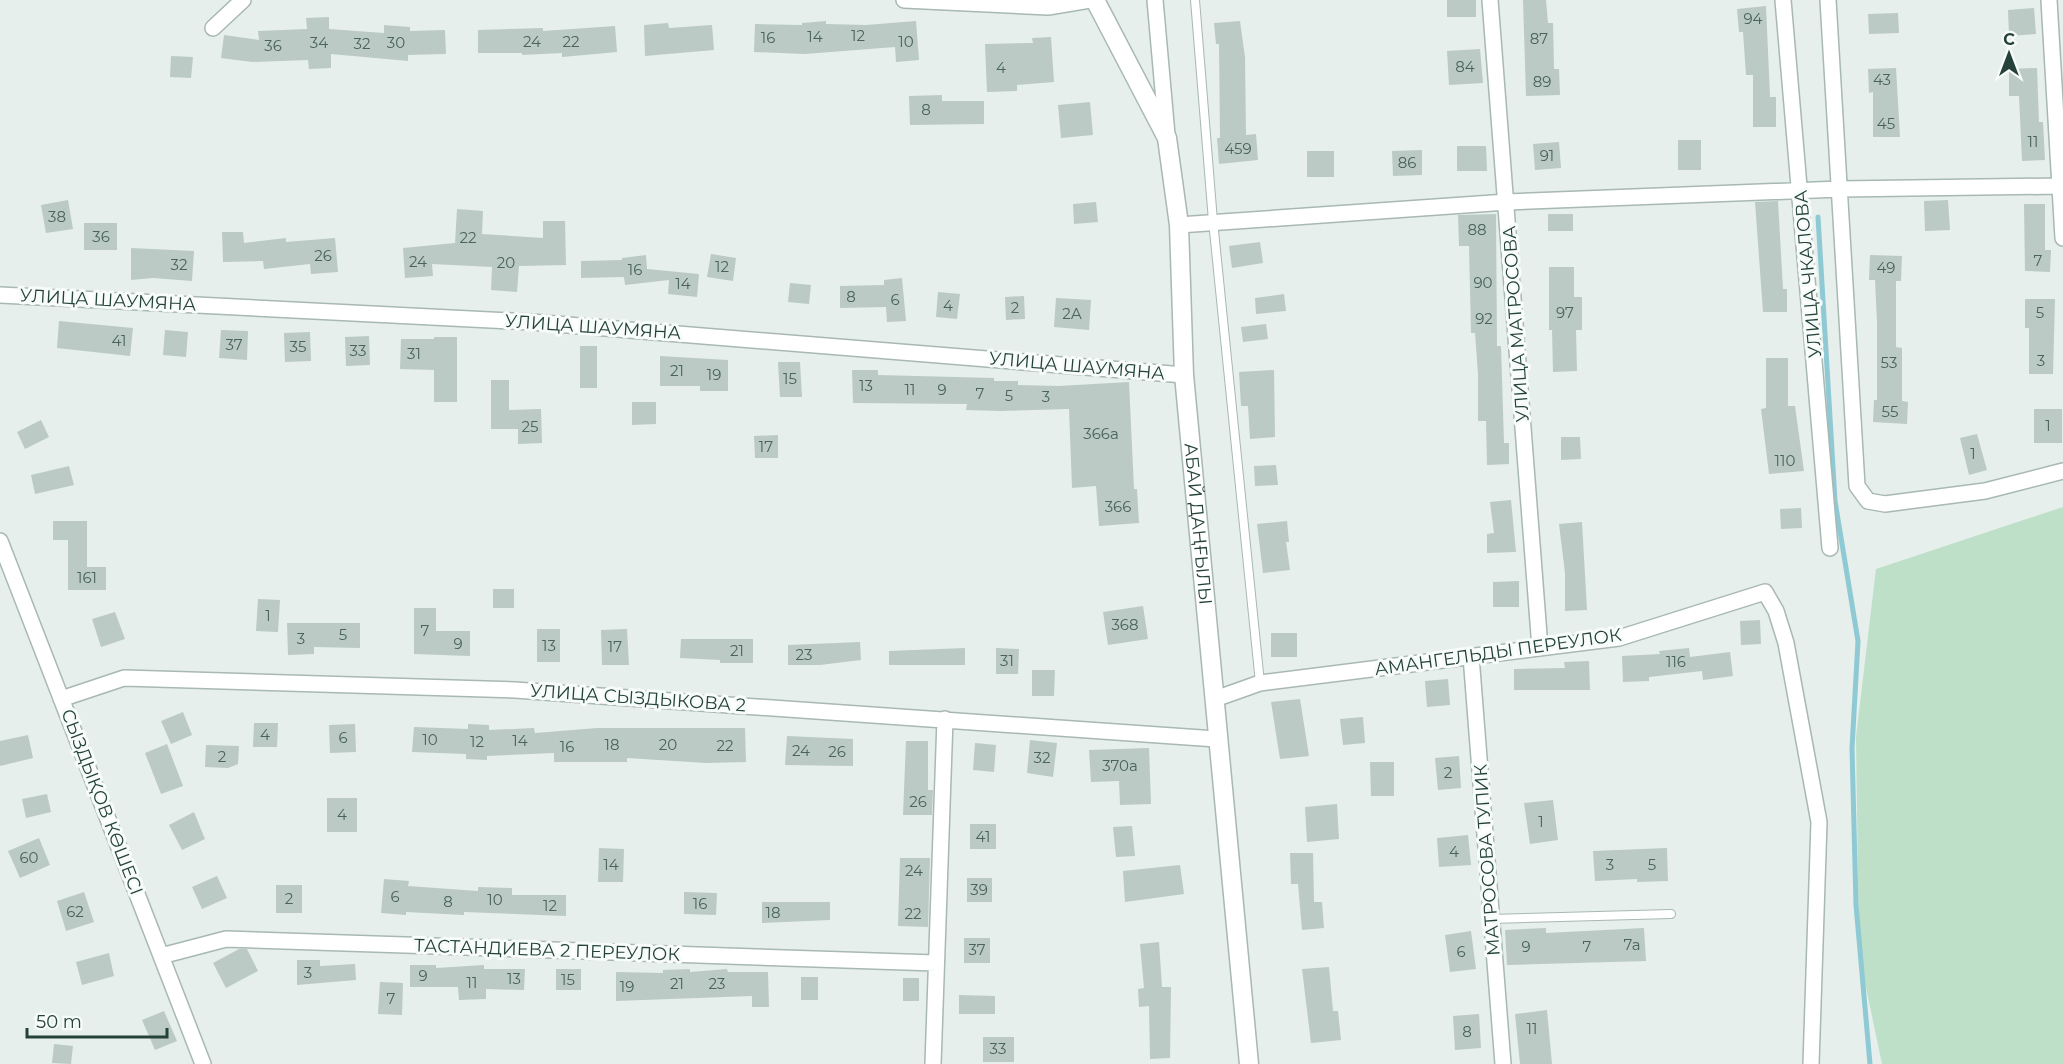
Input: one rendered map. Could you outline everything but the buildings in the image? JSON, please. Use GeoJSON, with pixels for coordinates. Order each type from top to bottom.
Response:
{"type":"FeatureCollection","features":[{"type":"Feature","properties":{"kind":"street"},"geometry":{"type":"LineString","coordinates":[[213,28],[243,0]]}},
{"type":"Feature","properties":{"kind":"street"},"geometry":{"type":"LineString","coordinates":[[904,0],[1048,7],[1090,0]]}},
{"type":"Feature","properties":{"kind":"street","name":"АБАЙ ДАҢҒЫЛЫ"},"geometry":{"type":"LineString","coordinates":[[1095,0],[1167,138],[1179,225],[1185,375],[1215,699],[1216,739],[1249,1064]]}},
{"type":"Feature","properties":{"kind":"street"},"geometry":{"type":"LineString","coordinates":[[1155,0],[1167,138]]}},
{"type":"Feature","properties":{"kind":"street","name":"УЛИЦА МАТРОСОВА"},"geometry":{"type":"LineString","coordinates":[[1490,0],[1540,648]]}},
{"type":"Feature","properties":{"kind":"street","name":"УЛИЦА ЧКАЛОВА"},"geometry":{"type":"LineString","coordinates":[[1783,0],[1830,548]]}},
{"type":"Feature","properties":{"kind":"street","name":"УЛИЦА ЧКАЛОВА"},"geometry":{"type":"LineString","coordinates":[[1828,0],[1857,486],[1868,501],[1885,504],[1985,490],[2063,471]]}},
{"type":"Feature","properties":{"kind":"street"},"geometry":{"type":"LineString","coordinates":[[2049,0],[2063,238]]}},
{"type":"Feature","properties":{"kind":"street"},"geometry":{"type":"LineString","coordinates":[[1179,225],[1507,202],[1840,189],[2060,186]]}},
{"type":"Feature","properties":{"kind":"street","name":"УЛИЦА ШАУМЯНА"},"geometry":{"type":"LineString","coordinates":[[0,294],[531,322],[1185,375]]}},
{"type":"Feature","properties":{"kind":"street","name":"СЫЗДЫҚОВ КӨШЕСІ"},"geometry":{"type":"LineString","coordinates":[[0,541],[203,1064]]}},
{"type":"Feature","properties":{"kind":"street","name":"АМАНГЕЛЬДЫ ПЕРЕУЛОК"},"geometry":{"type":"LineString","coordinates":[[1215,699],[1260,682],[1619,638],[1765,592],[1776,611],[1786,643],[1819,822],[1811,1064]]}},
{"type":"Feature","properties":{"kind":"street","name":"МАТРОСОВА ТУПИК"},"geometry":{"type":"LineString","coordinates":[[1471,657],[1503,1064]]}},
{"type":"Feature","properties":{"kind":"street","name":"УЛИЦА СЫЗДЫКОВА 2"},"geometry":{"type":"LineString","coordinates":[[61,699],[124,678],[515,690],[1216,739]]}},
{"type":"Feature","properties":{"kind":"street"},"geometry":{"type":"LineString","coordinates":[[933,1064],[945,719]]}},
{"type":"Feature","properties":{"kind":"street","name":"ТАСТАНДИЕВА 2 ПЕРЕУЛОК"},"geometry":{"type":"LineString","coordinates":[[162,956],[226,939],[935,963]]}},
{"type":"Feature","properties":{"kind":"lane"},"geometry":{"type":"LineString","coordinates":[[1195,0],[1213,221],[1260,682]]}},
{"type":"Feature","properties":{"kind":"lane"},"geometry":{"type":"LineString","coordinates":[[1491,919],[1671,914]]}},
{"type":"Feature","properties":{"kind":"green space"},"geometry":{"type":"Polygon","coordinates":[[[2063,507],[2063,1064],[1882,1064],[1859,954],[1856,737],[1876,569],[2063,507]]]}},
{"type":"Feature","properties":{"kind":"waterway"},"geometry":{"type":"LineString","coordinates":[[1818,217],[1835,501],[1858,641],[1852,748],[1856,905],[1870,1064]]}}]}
